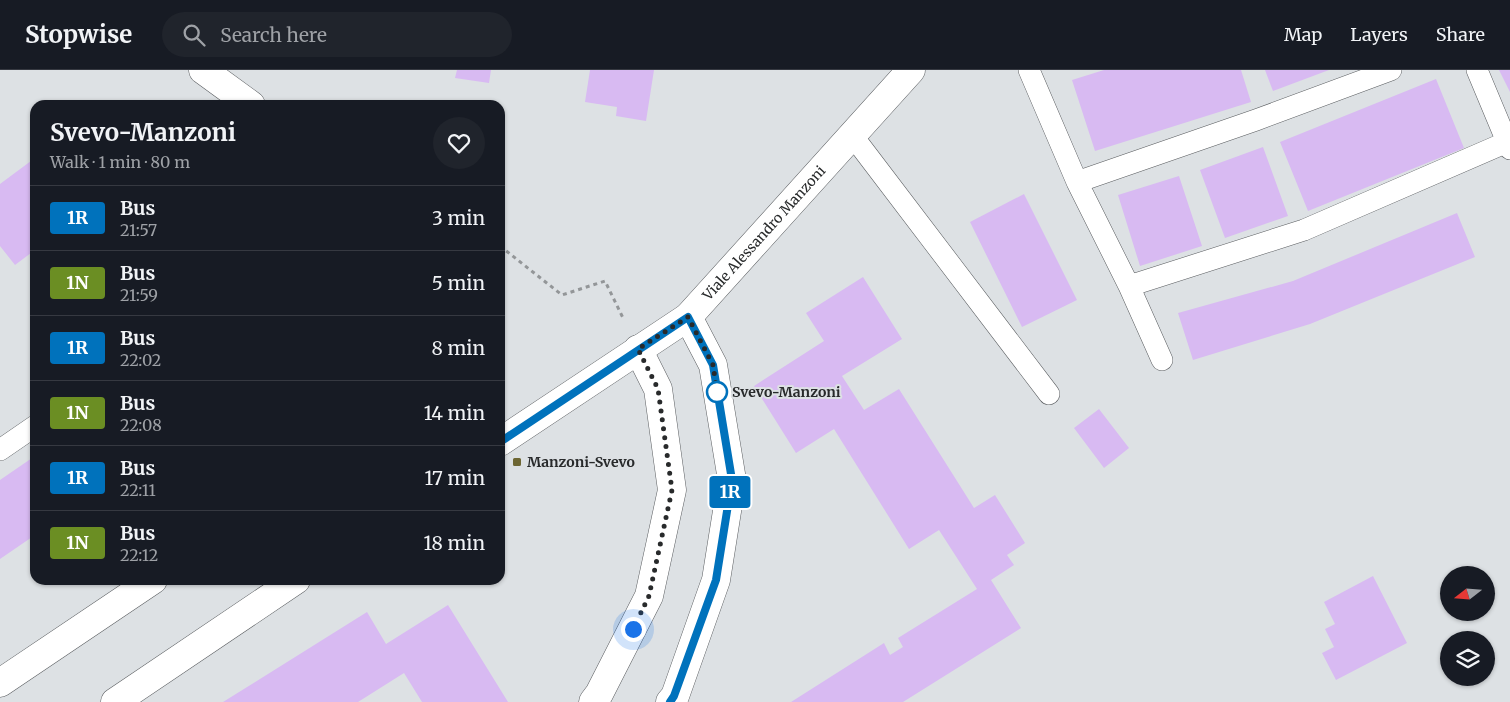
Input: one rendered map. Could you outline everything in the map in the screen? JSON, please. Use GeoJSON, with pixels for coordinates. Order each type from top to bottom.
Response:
{"type":"FeatureCollection","features":[{"type":"Feature","properties":{"kind":"street"},"geometry":{"type":"LineString","coordinates":[[202,70],[244,100]]}},
{"type":"Feature","properties":{"kind":"street","name":"Viale Alessandro Manzoni"},"geometry":{"type":"LineString","coordinates":[[505,439],[688,317],[911,70]]}},
{"type":"Feature","properties":{"kind":"street"},"geometry":{"type":"LineString","coordinates":[[670,702],[674,696],[716,580],[732,480],[713,365],[688,317]]}},
{"type":"Feature","properties":{"kind":"street"},"geometry":{"type":"LineString","coordinates":[[593,702],[599,694],[649,596],[672,490],[658,389],[638,349]]}},
{"type":"Feature","properties":{"kind":"street"},"geometry":{"type":"LineString","coordinates":[[0,683],[146,585]]}},
{"type":"Feature","properties":{"kind":"street"},"geometry":{"type":"LineString","coordinates":[[115,702],[289,585]]}},
{"type":"Feature","properties":{"kind":"lane"},"geometry":{"type":"LineString","coordinates":[[1029,70],[1077,182],[1129,286],[1162,360]]}},
{"type":"Feature","properties":{"kind":"lane"},"geometry":{"type":"LineString","coordinates":[[1077,182],[1256,120],[1391,70]]}},
{"type":"Feature","properties":{"kind":"lane"},"geometry":{"type":"LineString","coordinates":[[1129,286],[1304,230],[1508,145],[1478,70]]}},
{"type":"Feature","properties":{"kind":"lane"},"geometry":{"type":"LineString","coordinates":[[852,135],[1049,394]]}},
{"type":"Feature","properties":{"kind":"lane"},"geometry":{"type":"LineString","coordinates":[[0,450],[30,429]]}},
{"type":"Feature","properties":{"kind":"path"},"geometry":{"type":"LineString","coordinates":[[505,250],[562,295],[605,281],[638,349]]}},
{"type":"Feature","properties":{"kind":"building"},"geometry":{"type":"Polygon","coordinates":[[[457,70],[491,70],[489,83],[455,78],[457,70]]]}},
{"type":"Feature","properties":{"kind":"building"},"geometry":{"type":"Polygon","coordinates":[[[590,70],[654,70],[646,121],[616,116],[617,107],[585,102],[590,70]]]}},
{"type":"Feature","properties":{"kind":"building"},"geometry":{"type":"Polygon","coordinates":[[[1104,70],[1241,70],[1251,102],[1095,151],[1072,80],[1104,70]]]}},
{"type":"Feature","properties":{"kind":"building"},"geometry":{"type":"Polygon","coordinates":[[[1265,70],[1329,70],[1273,91],[1265,70]]]}},
{"type":"Feature","properties":{"kind":"building"},"geometry":{"type":"Polygon","coordinates":[[[1499,70],[1510,70],[1510,92],[1499,70]]]}},
{"type":"Feature","properties":{"kind":"building"},"geometry":{"type":"Polygon","coordinates":[[[1436,79],[1464,148],[1308,211],[1280,142],[1436,79]]]}},
{"type":"Feature","properties":{"kind":"building"},"geometry":{"type":"Polygon","coordinates":[[[1263,147],[1288,216],[1225,238],[1200,170],[1263,147]]]}},
{"type":"Feature","properties":{"kind":"building"},"geometry":{"type":"Polygon","coordinates":[[[30,162],[30,254],[15,265],[0,246],[0,184],[30,162]]]}},
{"type":"Feature","properties":{"kind":"building"},"geometry":{"type":"Polygon","coordinates":[[[1179,176],[1202,246],[1140,266],[1118,195],[1179,176]]]}},
{"type":"Feature","properties":{"kind":"building"},"geometry":{"type":"Polygon","coordinates":[[[1024,194],[1077,300],[1022,327],[970,222],[1024,194]]]}},
{"type":"Feature","properties":{"kind":"building"},"geometry":{"type":"Polygon","coordinates":[[[1457,213],[1475,257],[1310,324],[1193,360],[1178,313],[1293,281],[1457,213]]]}},
{"type":"Feature","properties":{"kind":"building"},"geometry":{"type":"Polygon","coordinates":[[[863,277],[902,339],[842,376],[864,410],[899,389],[974,508],[995,495],[1025,543],[1007,555],[1014,565],[991,580],[1021,628],[903,702],[791,702],[884,643],[890,655],[903,647],[898,638],[977,589],[939,530],[909,549],[834,429],[796,453],[754,386],[824,341],[806,313],[863,277]]]}},
{"type":"Feature","properties":{"kind":"building"},"geometry":{"type":"Polygon","coordinates":[[[1099,409],[1129,448],[1104,468],[1074,428],[1099,409]]]}},
{"type":"Feature","properties":{"kind":"building"},"geometry":{"type":"Polygon","coordinates":[[[30,459],[30,538],[0,559],[0,480],[30,459]]]}},
{"type":"Feature","properties":{"kind":"building"},"geometry":{"type":"Polygon","coordinates":[[[1373,576],[1407,643],[1336,680],[1322,653],[1334,647],[1325,629],[1335,624],[1324,602],[1373,576]]]}},
{"type":"Feature","properties":{"kind":"building"},"geometry":{"type":"Polygon","coordinates":[[[448,605],[508,702],[422,702],[404,673],[358,702],[223,702],[367,612],[386,644],[448,605]]]}},
{"type":"Feature","properties":{"kind":"bus line","name":"1R"},"geometry":{"type":"LineString","coordinates":[[505,439],[688,317],[713,365],[732,480],[716,580],[674,696],[670,702]]}},
{"type":"Feature","properties":{"kind":"place","name":"Svevo-Manzoni"},"geometry":{"type":"Point","coordinates":[717,392]}},
{"type":"Feature","properties":{"kind":"place","name":"Manzoni-Svevo"},"geometry":{"type":"Point","coordinates":[517,462]}},
{"type":"Feature","properties":{"kind":"route"},"geometry":{"type":"LineString","coordinates":[[633,629],[649,596],[672,490],[658,389],[638,349],[688,317],[713,365],[717,392]]}}]}
